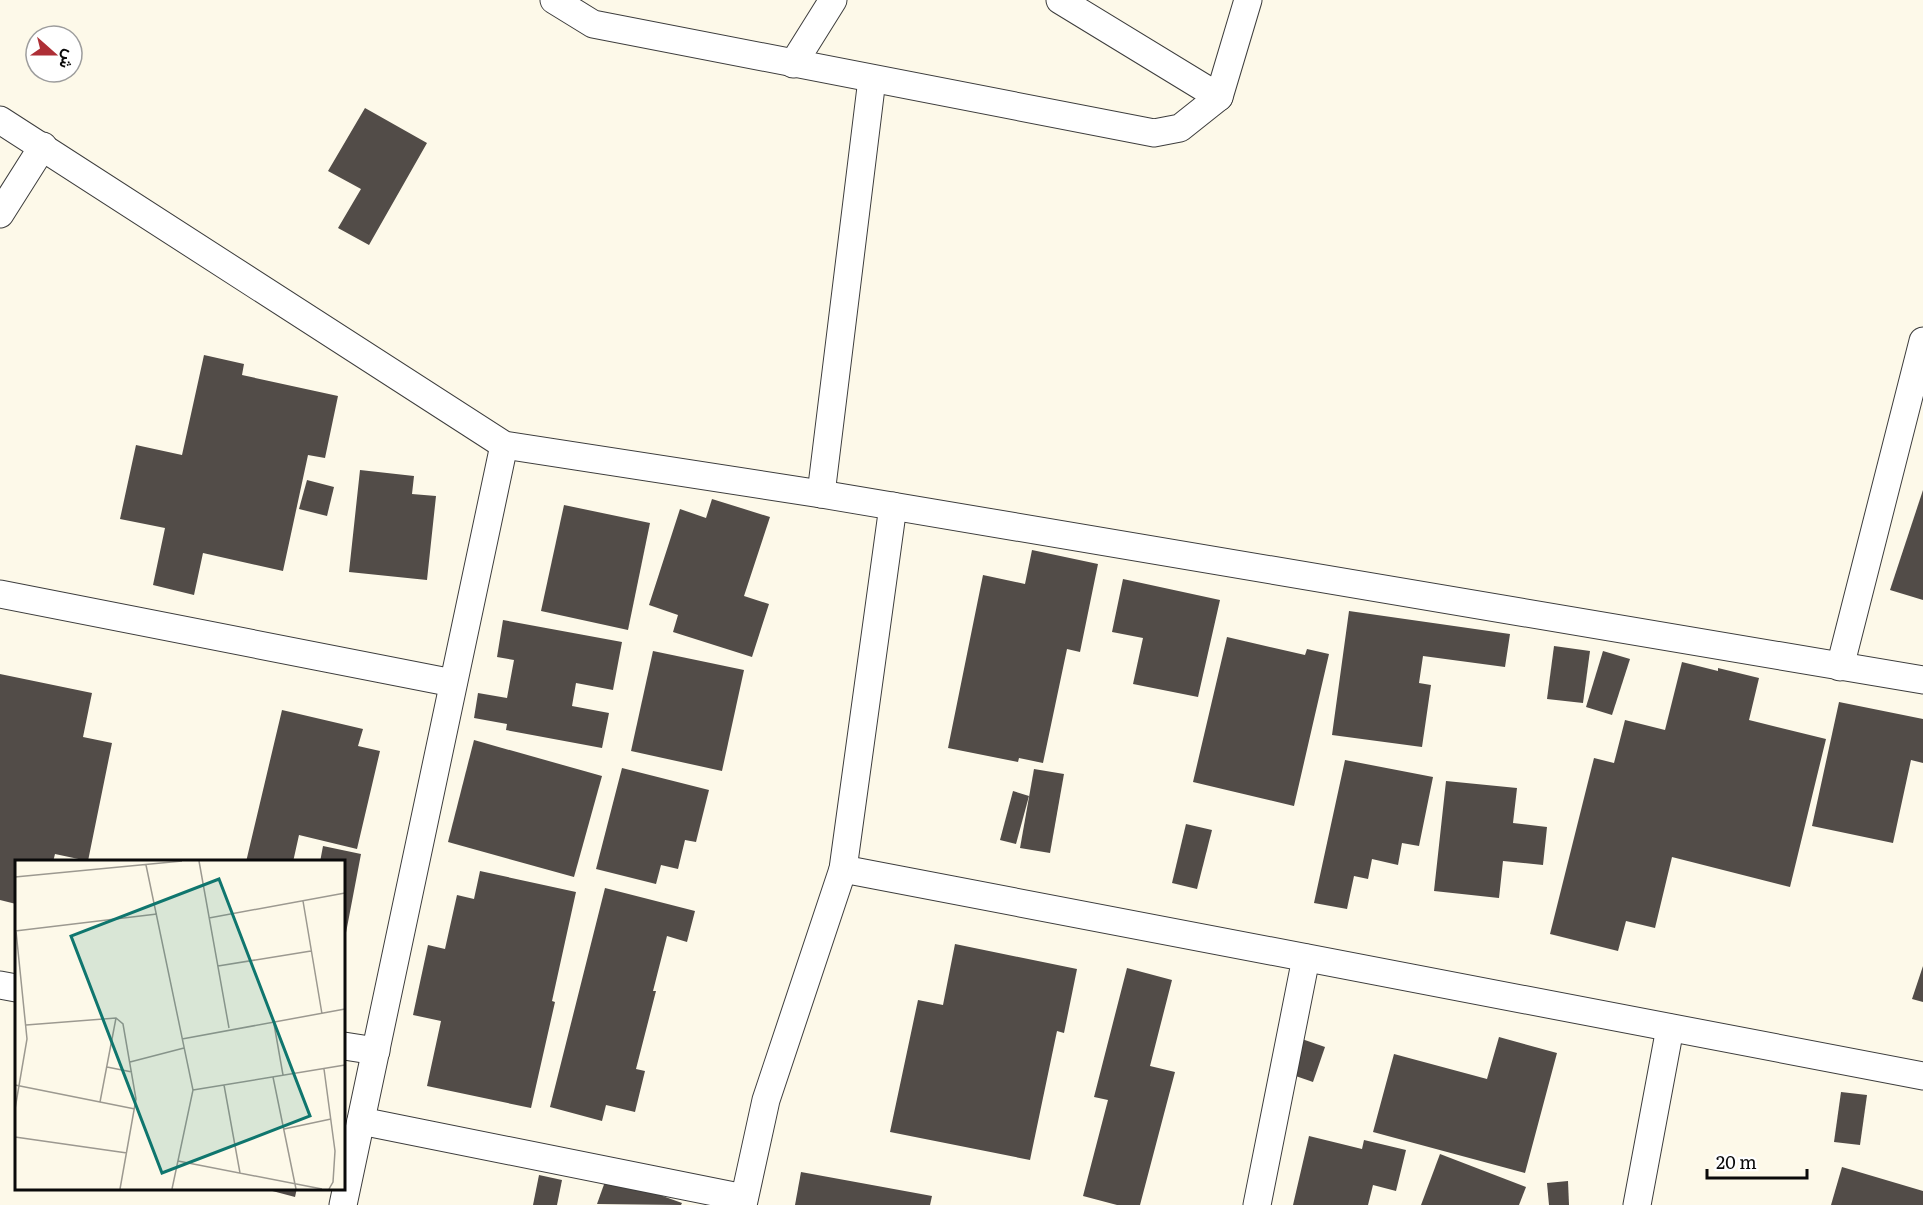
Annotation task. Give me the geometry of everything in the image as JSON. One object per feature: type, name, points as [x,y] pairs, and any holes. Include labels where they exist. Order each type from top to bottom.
[{"type":"street","points":[[554,0],[593,24],[1154,133],[1180,128],[1219,97],[1248,0]]},
{"type":"street","points":[[793,64],[833,0]]},
{"type":"street","points":[[1060,0],[1219,97]]},
{"type":"street","points":[[821,494],[872,79]]},
{"type":"street","points":[[0,120],[504,445],[821,494],[1923,680]]},
{"type":"street","points":[[0,214],[43,146]]},
{"type":"street","points":[[1840,667],[1923,341]]},
{"type":"street","points":[[343,1205],[504,445]]},
{"type":"street","points":[[361,1121],[743,1201],[766,1100],[843,869],[893,506]]},
{"type":"street","points":[[0,594],[453,683]]},
{"type":"street","points":[[843,869],[1923,1076]]},
{"type":"street","points":[[1257,1205],[1306,958]]},
{"type":"street","points":[[0,985],[15,988]]},
{"type":"street","points":[[1636,1205],[1670,1028]]},
{"type":"street","points":[[345,1046],[376,1051]]},
{"type":"building","points":[[365,108],[427,143],[369,245],[338,228],[361,189],[328,171]]},
{"type":"building","points":[[204,355],[244,364],[242,375],[338,396],[325,458],[308,455],[283,571],[203,553],[194,595],[153,585],[165,528],[120,519],[136,445],[182,455]]},
{"type":"building","points":[[360,470],[414,476],[412,494],[436,496],[427,580],[349,572]]},
{"type":"building","points":[[307,480],[334,487],[327,516],[299,509]]},
{"type":"building","points":[[1923,490],[1923,600],[1890,590]]},
{"type":"building","points":[[712,499],[770,517],[744,596],[769,604],[752,657],[673,632],[678,615],[649,605],[680,509],[706,518]]},
{"type":"building","points":[[564,505],[650,523],[628,630],[541,611]]},
{"type":"building","points":[[1032,550],[1098,564],[1080,652],[1067,649],[1043,763],[1019,758],[1018,762],[948,748],[983,575],[1025,584]]},
{"type":"building","points":[[1123,579],[1220,600],[1198,697],[1133,684],[1143,638],[1112,632]]},
{"type":"building","points":[[1349,611],[1510,634],[1505,667],[1423,656],[1419,683],[1431,685],[1422,747],[1332,735]]},
{"type":"building","points":[[503,620],[622,642],[613,690],[576,683],[572,706],[609,713],[602,748],[506,730],[507,724],[474,718],[478,693],[507,698],[514,660],[497,657]]},
{"type":"building","points":[[1227,637],[1305,655],[1307,649],[1329,654],[1294,806],[1193,782]]},
{"type":"building","points":[[1554,646],[1590,651],[1583,703],[1547,699]]},
{"type":"building","points":[[653,651],[744,670],[722,771],[631,751]]},
{"type":"building","points":[[1603,651],[1630,659],[1612,715],[1586,707]]},
{"type":"building","points":[[1682,662],[1759,678],[1749,720],[1826,739],[1790,887],[1672,857],[1655,928],[1626,921],[1618,951],[1550,934],[1594,758],[1614,763],[1625,720],[1665,730]]},
{"type":"building","points":[[0,674],[92,693],[83,737],[112,743],[88,860],[55,854],[54,860],[15,860],[15,904],[0,900]]},
{"type":"building","points":[[1839,702],[1923,719],[1923,763],[1911,760],[1893,843],[1812,826]]},
{"type":"building","points":[[282,710],[363,729],[358,746],[380,751],[357,849],[299,835],[293,860],[246,860]]},
{"type":"building","points":[[474,740],[602,776],[574,877],[448,842]]},
{"type":"building","points":[[1345,760],[1433,777],[1419,846],[1402,843],[1398,865],[1372,859],[1368,879],[1354,876],[1347,909],[1314,903]]},
{"type":"building","points":[[622,768],[709,790],[696,842],[685,840],[678,869],[661,865],[656,884],[596,869]]},
{"type":"building","points":[[1034,769],[1064,774],[1050,853],[1020,848]]},
{"type":"building","points":[[1446,781],[1517,788],[1513,823],[1547,827],[1543,865],[1503,861],[1499,898],[1434,891]]},
{"type":"building","points":[[1013,791],[1029,796],[1016,844],[1000,840]]},
{"type":"building","points":[[1186,824],[1212,830],[1197,889],[1172,883]]},
{"type":"building","points":[[323,846],[361,854],[345,938],[345,860],[320,860]]},
{"type":"building","points":[[480,871],[576,892],[552,1001],[555,1002],[531,1108],[427,1086],[441,1021],[413,1015],[428,945],[445,949],[457,895],[474,899]]},
{"type":"building","points":[[605,888],[695,911],[687,942],[667,936],[636,1069],[645,1071],[635,1112],[606,1105],[602,1121],[550,1107]]},
{"type":"building","points":[[955,944],[1077,969],[1064,1033],[1057,1031],[1030,1160],[890,1132],[918,1000],[943,1005]]},
{"type":"building","points":[[1923,966],[1923,1002],[1912,999]]},
{"type":"building","points":[[1127,968],[1172,980],[1150,1066],[1175,1072],[1140,1205],[1117,1205],[1083,1196],[1108,1100],[1094,1097]]},
{"type":"building","points":[[1499,1037],[1557,1053],[1525,1173],[1373,1132],[1394,1054],[1487,1079]]},
{"type":"building","points":[[1299,1038],[1325,1047],[1313,1082],[1287,1073]]},
{"type":"building","points":[[1841,1092],[1867,1095],[1860,1145],[1834,1142]]},
{"type":"building","points":[[1309,1136],[1362,1149],[1364,1140],[1406,1150],[1396,1191],[1373,1185],[1368,1205],[1293,1205]]},
{"type":"building","points":[[1440,1154],[1526,1187],[1519,1205],[1421,1205]]},
{"type":"building","points":[[1842,1167],[1923,1191],[1923,1205],[1831,1205]]},
{"type":"building","points":[[801,1172],[932,1196],[930,1205],[795,1205]]},
{"type":"building","points":[[539,1175],[562,1180],[557,1205],[533,1205]]},
{"type":"building","points":[[607,1176],[682,1203],[681,1205],[597,1204]]},
{"type":"building","points":[[1568,1181],[1569,1205],[1549,1205],[1547,1183]]},
{"type":"building","points":[[269,1190],[297,1190],[295,1197]]}]
